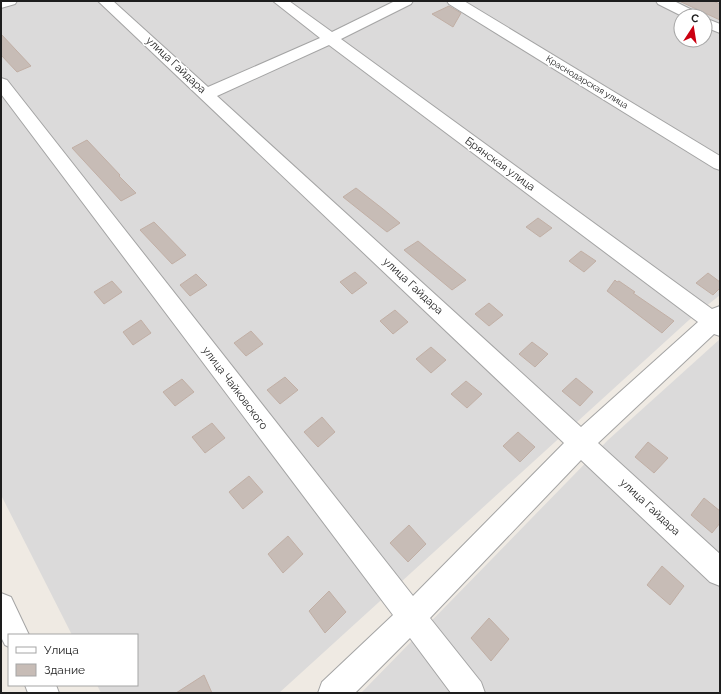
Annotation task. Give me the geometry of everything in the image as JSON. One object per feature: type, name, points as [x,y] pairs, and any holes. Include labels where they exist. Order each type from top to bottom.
[{"type":"street","points":[[1,4],[10,1]]},
{"type":"street","name":"улица Гайдара","points":[[105,1],[720,572]]},
{"type":"street","name":"Брянская улица","points":[[280,1],[717,321]]},
{"type":"street","points":[[206,94],[330,39],[406,1]]},
{"type":"street","name":"Краснодарская улица","points":[[454,1],[720,164]]},
{"type":"street","points":[[663,1],[677,8]]},
{"type":"street","name":"улица Чайковского","points":[[1,83],[470,693]]},
{"type":"street","points":[[333,693],[411,618],[581,443],[717,321]]},
{"type":"street","points":[[1,607],[14,634]]},
{"type":"shaded area","points":[[1,1],[720,1],[720,295],[689,320],[279,693],[101,693],[98,686],[138,686],[138,634],[71,634],[1,495]]},
{"type":"shaded area","points":[[720,339],[720,693],[361,693],[608,440]]},
{"type":"building","points":[[679,1],[713,1],[720,4],[720,20],[713,17],[713,8],[694,8]]},
{"type":"building","points":[[449,6],[461,13],[453,27],[432,14]]},
{"type":"building","points":[[1,34],[31,66],[17,72],[1,55]]},
{"type":"building","points":[[87,140],[136,193],[121,201],[72,148]]},
{"type":"building","points":[[356,188],[400,223],[387,232],[343,197]]},
{"type":"building","points":[[538,218],[552,228],[540,237],[526,227]]},
{"type":"building","points":[[154,222],[186,255],[172,264],[140,230]]},
{"type":"building","points":[[418,241],[466,280],[452,290],[404,250]]},
{"type":"building","points":[[581,251],[596,261],[584,272],[569,261]]},
{"type":"building","points":[[355,272],[367,283],[352,294],[340,282]]},
{"type":"building","points":[[708,273],[720,282],[720,288],[713,295],[696,283]]},
{"type":"building","points":[[196,274],[207,285],[190,296],[180,285]]},
{"type":"building","points":[[615,280],[617,282],[619,281],[635,292],[633,293],[674,321],[662,333],[607,291]]},
{"type":"building","points":[[112,281],[122,292],[104,304],[94,292]]},
{"type":"building","points":[[489,303],[503,315],[489,326],[475,314]]},
{"type":"building","points":[[395,310],[408,322],[393,334],[380,321]]},
{"type":"building","points":[[141,320],[151,333],[133,345],[123,332]]},
{"type":"building","points":[[251,331],[263,344],[246,356],[234,343]]},
{"type":"building","points":[[532,342],[548,354],[535,367],[519,354]]},
{"type":"building","points":[[431,347],[446,360],[431,373],[416,359]]},
{"type":"building","points":[[285,377],[298,390],[280,404],[267,390]]},
{"type":"building","points":[[576,378],[593,392],[580,406],[562,391]]},
{"type":"building","points":[[182,379],[194,392],[175,406],[163,392]]},
{"type":"building","points":[[466,381],[482,394],[467,408],[451,394]]},
{"type":"building","points":[[322,417],[335,432],[318,447],[304,432]]},
{"type":"building","points":[[212,423],[225,438],[205,453],[192,437]]},
{"type":"building","points":[[518,432],[535,447],[520,462],[503,446]]},
{"type":"building","points":[[648,442],[668,458],[654,473],[635,457]]},
{"type":"building","points":[[249,476],[263,492],[243,509],[229,492]]},
{"type":"building","points":[[704,498],[720,511],[720,523],[712,533],[691,515]]},
{"type":"building","points":[[409,525],[426,544],[408,562],[390,543]]},
{"type":"building","points":[[288,536],[303,554],[283,573],[268,554]]},
{"type":"building","points":[[662,566],[684,586],[670,605],[647,585]]},
{"type":"building","points":[[329,591],[346,612],[325,633],[309,611]]},
{"type":"building","points":[[489,618],[509,639],[491,661],[471,638]]},
{"type":"building","points":[[204,675],[212,693],[176,693]]}]
